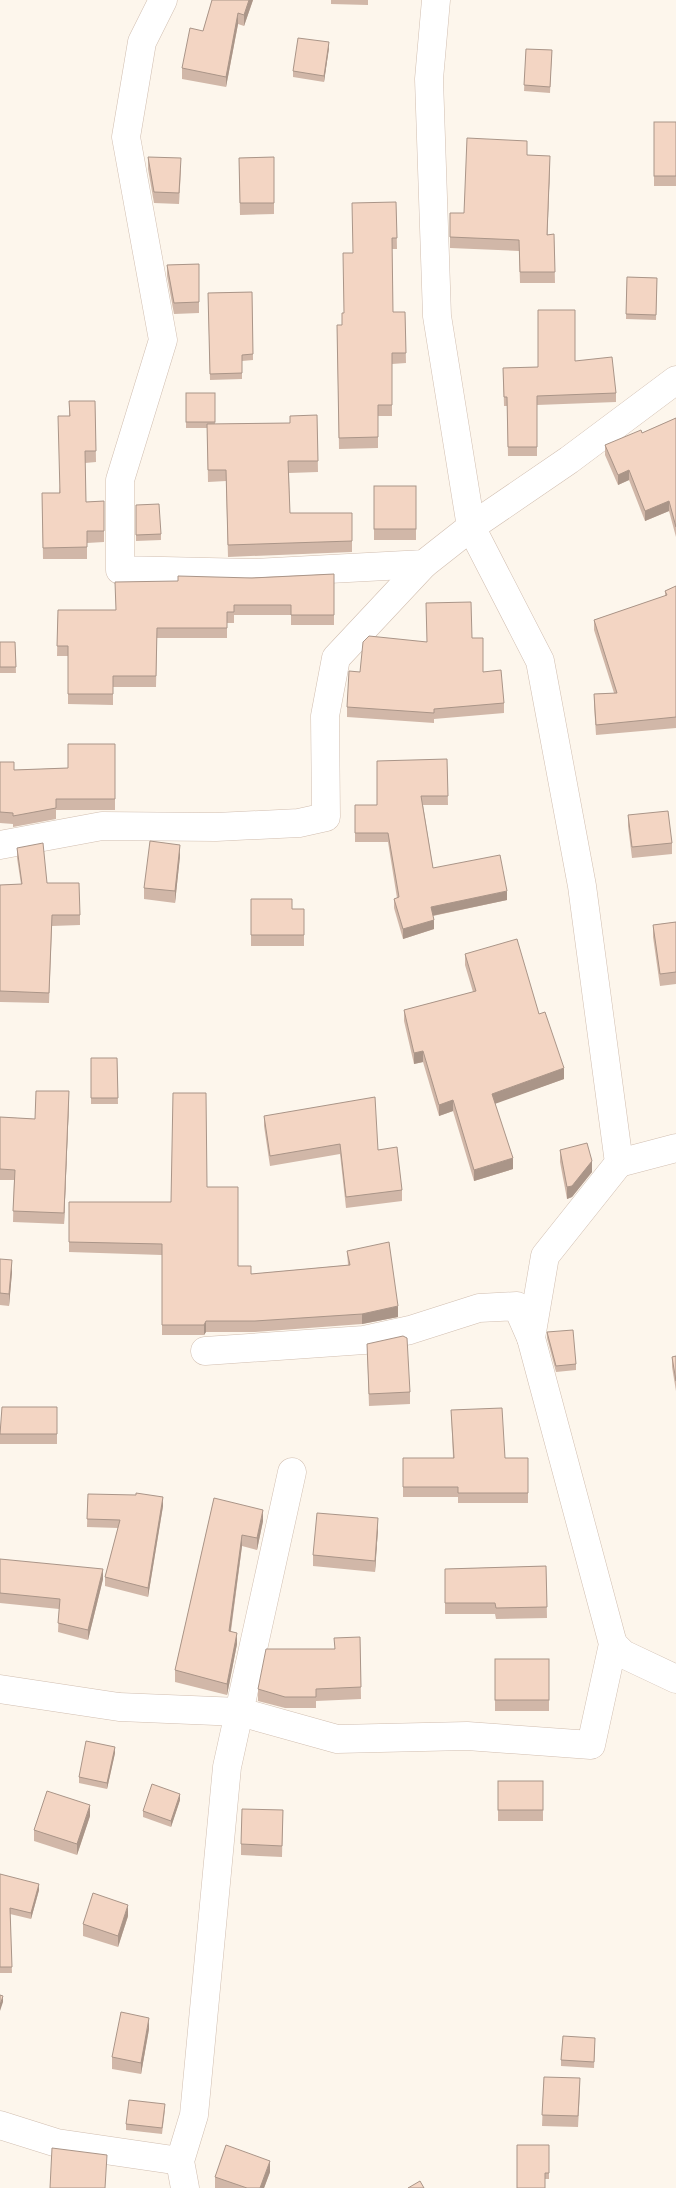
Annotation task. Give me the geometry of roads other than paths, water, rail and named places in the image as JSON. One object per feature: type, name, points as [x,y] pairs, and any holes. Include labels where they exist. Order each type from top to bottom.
[{"type":"street","points":[[163,0],[142,42],[126,137],[163,340],[120,480],[120,570],[252,573],[424,564]]},
{"type":"street","points":[[436,0],[430,79],[437,316],[471,527],[540,661],[582,886],[619,1162]]},
{"type":"street","points":[[0,845],[102,826],[216,827],[299,823],[326,817],[325,716],[336,658],[424,564],[471,527],[569,460],[676,380]]},
{"type":"street","points":[[531,1338],[545,1256],[619,1162],[676,1148]]},
{"type":"street","points":[[0,1689],[119,1707],[240,1712],[337,1739],[467,1736],[591,1745],[613,1644],[531,1338],[517,1306],[479,1308],[410,1330],[364,1340],[205,1351]]},
{"type":"street","points":[[185,2188],[180,2161],[194,2115],[227,1766],[292,1472]]},
{"type":"street","points":[[613,1644],[623,1654],[676,1678]]},
{"type":"street","points":[[0,2125],[57,2143],[180,2161]]}]
